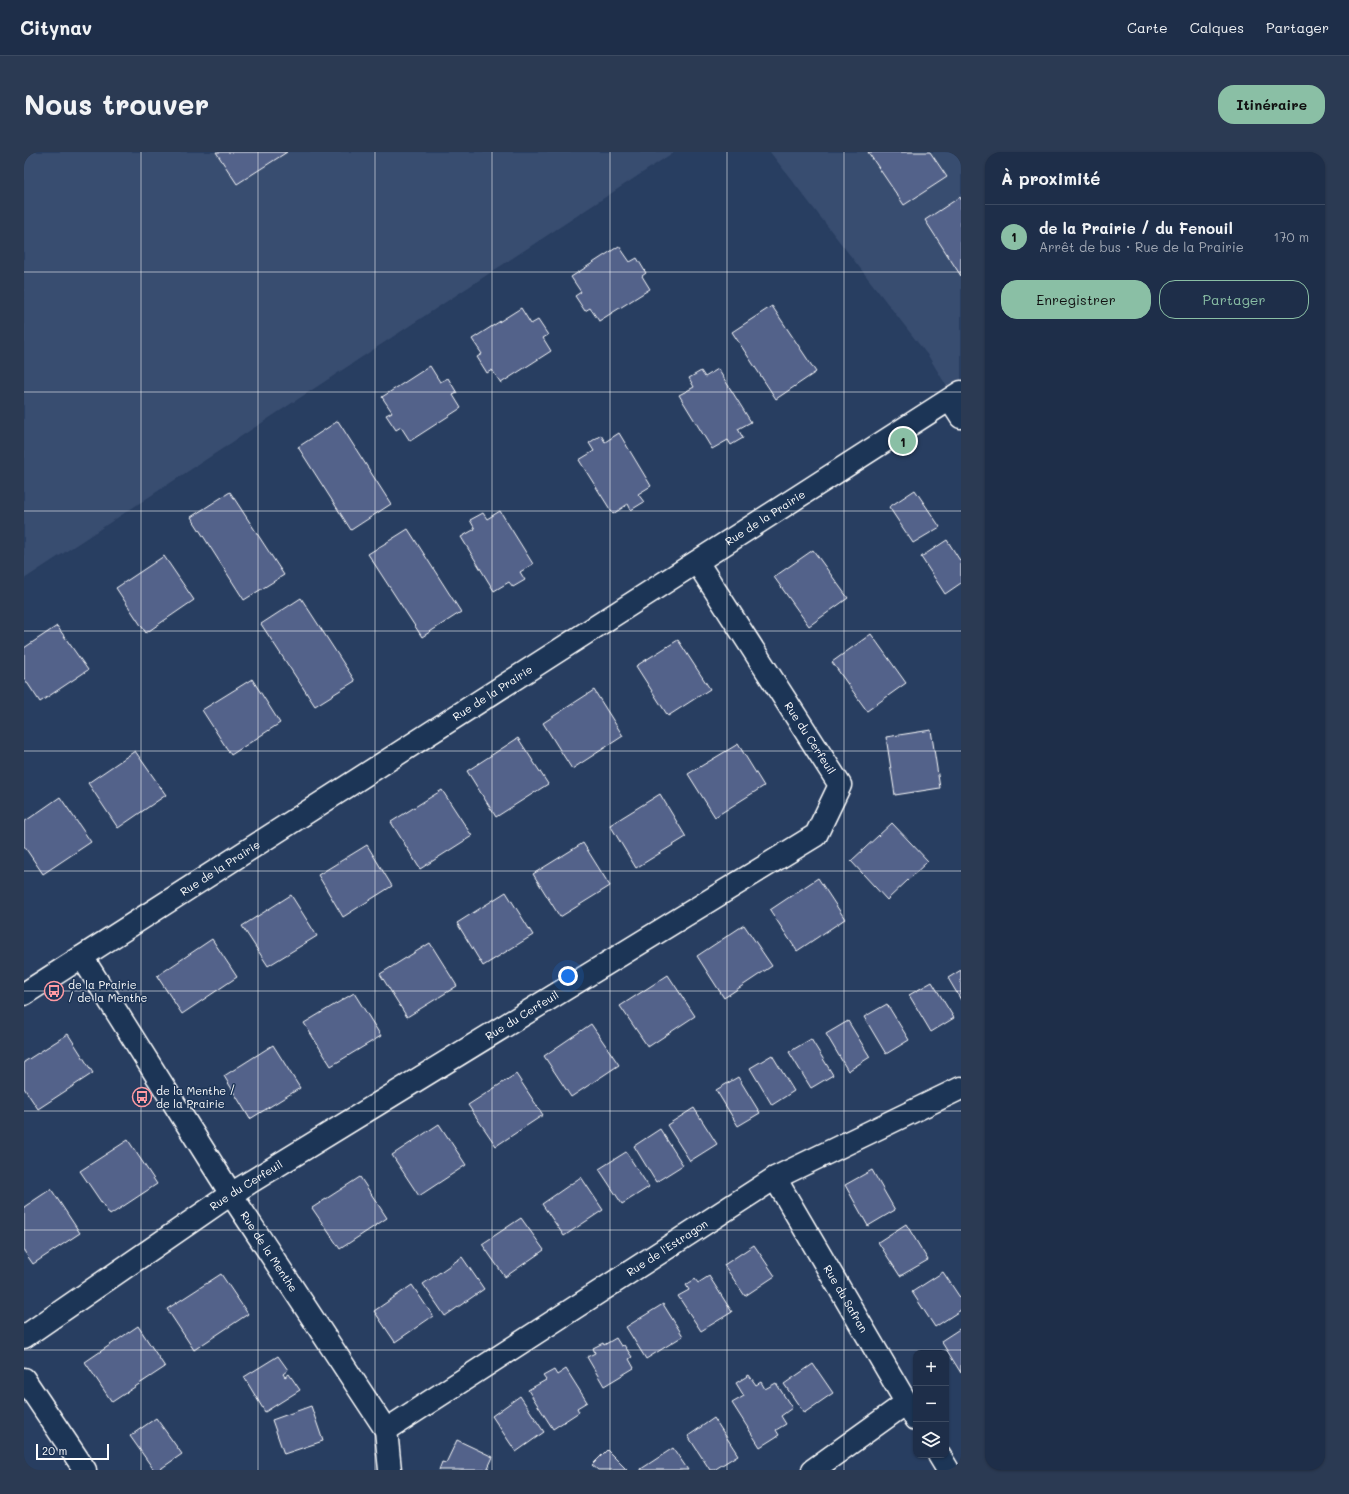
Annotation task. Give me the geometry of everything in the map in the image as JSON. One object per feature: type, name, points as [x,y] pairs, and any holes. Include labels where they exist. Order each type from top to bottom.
[{"type":"street","name":"Rue de la Prairie","points":[[24,994],[696,562],[957,403]]},
{"type":"street","name":"Rue du Cerfeuil","points":[[24,1336],[231,1194],[816,835],[840,785],[696,562]]},
{"type":"street","name":"Rue de la Menthe","points":[[82,957],[231,1194],[386,1430],[390,1470]]},
{"type":"street","name":"Rue de l'Estragon","points":[[386,1430],[775,1178],[961,1088]]},
{"type":"street","name":"Rue du Safran","points":[[775,1178],[911,1411]]},
{"type":"street","points":[[24,1379],[85,1470]]},
{"type":"street","points":[[813,1470],[911,1411]]},
{"type":"street","points":[[941,1458],[948,1470]]},
{"type":"shaded area","points":[[24,152],[674,152],[24,579]]},
{"type":"shaded area","points":[[770,152],[961,152],[961,410],[929,357]]},
{"type":"building","points":[[216,152],[287,152],[237,184]]},
{"type":"building","points":[[868,152],[930,152],[947,177],[904,205]]},
{"type":"building","points":[[960,197],[961,199],[961,276],[925,220]]},
{"type":"building","points":[[619,246],[630,262],[637,258],[646,273],[642,276],[650,289],[599,321],[590,308],[585,311],[575,296],[581,292],[571,277]]},
{"type":"building","points":[[772,306],[816,372],[776,399],[732,332]]},
{"type":"building","points":[[521,308],[531,324],[538,320],[548,335],[543,338],[551,351],[501,383],[492,370],[487,373],[477,357],[482,354],[472,339]]},
{"type":"building","points":[[430,366],[440,382],[448,378],[457,393],[453,395],[461,408],[410,441],[401,427],[396,430],[386,415],[392,412],[382,397]]},
{"type":"building","points":[[718,369],[751,422],[738,429],[743,438],[731,445],[728,440],[712,449],[679,395],[694,387],[689,378],[701,371],[705,377]]},
{"type":"building","points":[[338,421],[391,504],[351,530],[298,447]]},
{"type":"building","points":[[619,433],[651,486],[638,494],[644,502],[631,510],[628,504],[613,514],[579,460],[594,451],[589,443],[601,435],[605,442]]},
{"type":"building","points":[[915,490],[940,527],[913,543],[889,507]]},
{"type":"building","points":[[230,492],[284,575],[244,600],[191,517]]},
{"type":"building","points":[[500,511],[533,564],[520,572],[525,580],[513,587],[509,582],[494,591],[461,537],[475,529],[470,520],[483,513],[487,519]]},
{"type":"building","points":[[408,529],[461,612],[422,637],[368,554]]},
{"type":"building","points":[[947,540],[961,562],[961,583],[945,594],[921,557]]},
{"type":"building","points":[[813,550],[848,598],[809,626],[774,577]]},
{"type":"building","points":[[164,556],[194,600],[146,633],[116,588]]},
{"type":"building","points":[[301,598],[355,681],[315,706],[261,624]]},
{"type":"building","points":[[57,626],[88,670],[40,702],[24,678],[24,648]]},
{"type":"building","points":[[871,634],[906,683],[867,711],[832,662]]},
{"type":"building","points":[[678,640],[710,689],[668,716],[636,666]]},
{"type":"building","points":[[252,679],[280,723],[231,755],[202,710]]},
{"type":"building","points":[[594,690],[623,736],[572,769],[543,723]]},
{"type":"building","points":[[931,730],[940,788],[895,795],[886,737]]},
{"type":"building","points":[[518,738],[548,784],[496,817],[467,771]]},
{"type":"building","points":[[738,744],[764,786],[715,817],[688,774]]},
{"type":"building","points":[[135,751],[166,795],[118,828],[88,783]]},
{"type":"building","points":[[442,790],[472,836],[420,869],[391,822]]},
{"type":"building","points":[[660,794],[686,837],[636,868],[610,825]]},
{"type":"building","points":[[60,797],[91,842],[43,874],[24,846],[24,822]]},
{"type":"building","points":[[892,823],[928,861],[887,900],[851,861]]},
{"type":"building","points":[[583,843],[610,886],[560,917],[533,874]]},
{"type":"building","points":[[367,845],[392,886],[343,917],[318,875]]},
{"type":"building","points":[[818,878],[845,919],[797,951],[770,910]]},
{"type":"building","points":[[506,892],[533,935],[483,966],[457,923]]},
{"type":"building","points":[[291,895],[317,936],[268,966],[242,926]]},
{"type":"building","points":[[744,925],[772,966],[724,998],[697,956]]},
{"type":"building","points":[[212,939],[237,977],[182,1014],[157,976]]},
{"type":"building","points":[[430,943],[457,986],[407,1017],[380,974]]},
{"type":"building","points":[[961,970],[961,1000],[948,978]]},
{"type":"building","points":[[668,975],[695,1016],[648,1047],[620,1006]]},
{"type":"building","points":[[932,982],[954,1018],[931,1032],[909,995]]},
{"type":"building","points":[[354,993],[381,1036],[331,1066],[304,1023]]},
{"type":"building","points":[[887,1004],[909,1040],[886,1054],[864,1017]]},
{"type":"building","points":[[848,1021],[870,1057],[848,1071],[826,1034]]},
{"type":"building","points":[[591,1024],[619,1065],[571,1097],[544,1056]]},
{"type":"building","points":[[68,1034],[93,1073],[38,1109],[24,1088],[24,1062]]},
{"type":"building","points":[[811,1039],[833,1075],[811,1088],[789,1052]]},
{"type":"building","points":[[273,1045],[300,1088],[250,1119],[224,1076]]},
{"type":"building","points":[[772,1055],[794,1091],[772,1105],[750,1068]]},
{"type":"building","points":[[516,1074],[543,1115],[496,1146],[468,1105]]},
{"type":"building","points":[[738,1077],[760,1113],[738,1126],[716,1090]]},
{"type":"building","points":[[694,1108],[717,1144],[690,1161],[667,1125]]},
{"type":"building","points":[[439,1124],[466,1165],[419,1196],[392,1155]]},
{"type":"building","points":[[660,1129],[683,1165],[656,1182],[634,1146]]},
{"type":"building","points":[[128,1140],[157,1184],[110,1215],[80,1171]]},
{"type":"building","points":[[626,1152],[649,1187],[622,1204],[599,1169]]},
{"type":"building","points":[[872,1170],[895,1210],[868,1226],[845,1185]]},
{"type":"building","points":[[360,1177],[387,1218],[340,1249],[312,1208]]},
{"type":"building","points":[[581,1177],[603,1210],[564,1236],[542,1204]]},
{"type":"building","points":[[51,1189],[80,1233],[33,1264],[24,1251],[24,1207]]},
{"type":"building","points":[[521,1218],[544,1250],[505,1277],[482,1244]]},
{"type":"building","points":[[906,1224],[928,1260],[900,1276],[878,1242]]},
{"type":"building","points":[[754,1245],[775,1276],[745,1296],[724,1265]]},
{"type":"building","points":[[462,1257],[484,1289],[445,1316],[423,1284]]},
{"type":"building","points":[[943,1272],[961,1299],[961,1310],[935,1327],[912,1292]]},
{"type":"building","points":[[221,1274],[248,1314],[194,1350],[167,1309]]},
{"type":"building","points":[[709,1276],[732,1312],[701,1331],[678,1296],[689,1290],[686,1285],[695,1279],[698,1283]]},
{"type":"building","points":[[412,1285],[433,1316],[395,1342],[374,1311]]},
{"type":"building","points":[[663,1304],[683,1336],[646,1359],[626,1327]]},
{"type":"building","points":[[138,1326],[165,1367],[112,1402],[85,1362]]},
{"type":"building","points":[[961,1328],[961,1373],[949,1354],[949,1350],[947,1350],[941,1341]]},
{"type":"building","points":[[616,1338],[621,1346],[624,1345],[632,1357],[629,1359],[634,1368],[604,1386],[587,1357],[595,1353],[593,1348],[603,1343],[604,1345]]},
{"type":"building","points":[[278,1356],[288,1370],[283,1374],[285,1377],[289,1374],[300,1390],[265,1412],[244,1377]]},
{"type":"building","points":[[813,1364],[833,1393],[804,1413],[784,1384]]},
{"type":"building","points":[[566,1369],[587,1402],[577,1408],[579,1412],[553,1429],[528,1390],[546,1380],[543,1376],[554,1370],[557,1375]]},
{"type":"building","points":[[749,1375],[756,1385],[761,1382],[765,1389],[776,1383],[792,1408],[781,1416],[786,1424],[776,1430],[779,1435],[760,1447],[732,1403],[744,1396],[736,1383]]},
{"type":"building","points":[[520,1396],[544,1432],[516,1452],[492,1416]]},
{"type":"building","points":[[311,1406],[323,1441],[284,1454],[272,1420]]},
{"type":"building","points":[[156,1418],[182,1454],[159,1470],[154,1470],[130,1436]]},
{"type":"building","points":[[714,1418],[738,1455],[714,1470],[710,1470],[688,1436]]},
{"type":"building","points":[[457,1440],[493,1457],[487,1470],[439,1470],[442,1462],[446,1463]]},
{"type":"building","points":[[673,1448],[688,1470],[641,1470],[641,1469]]},
{"type":"building","points":[[607,1450],[627,1470],[598,1470],[592,1465]]},
{"type":"place","name":"de la Prairie / du Fenouil","points":[[903,441]]},
{"type":"place","name":"de la Prairie / de la Menthe","points":[[54,991]]},
{"type":"place","name":"de la Menthe / de la Prairie","points":[[142,1097]]}]
